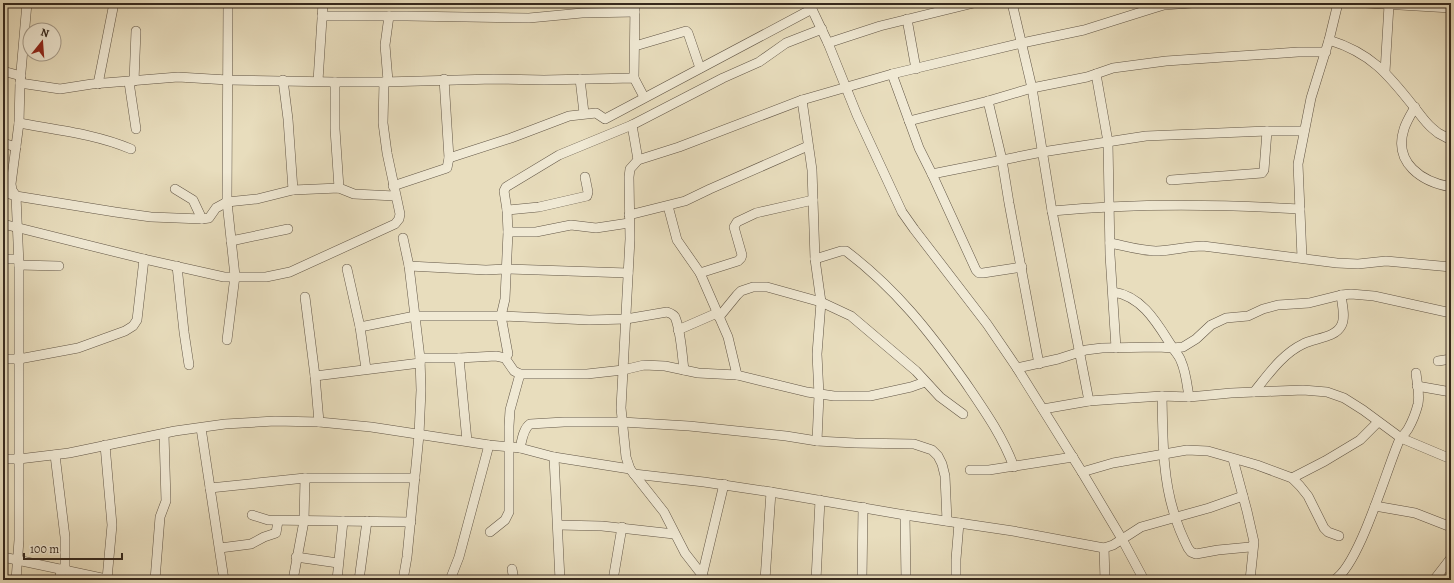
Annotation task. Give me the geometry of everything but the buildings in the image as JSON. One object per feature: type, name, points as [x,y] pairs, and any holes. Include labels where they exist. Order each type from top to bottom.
[{"type":"street","points":[[16,580],[18,560],[19,459],[18,228],[16,196],[12,190],[11,184],[19,123],[27,3]]},
{"type":"street","points":[[98,84],[114,3]]},
{"type":"street","points":[[227,340],[235,276],[227,202],[228,3]]},
{"type":"street","points":[[318,81],[323,3]]},
{"type":"street","points":[[828,43],[907,19],[974,3]]},
{"type":"street","points":[[1012,3],[1032,88],[1052,211],[1089,401]]},
{"type":"street","points":[[704,578],[685,553],[664,512],[632,472],[626,457],[621,408],[628,273],[629,177],[630,170],[638,160],[679,147],[802,100],[892,74],[1022,42],[1084,30],[1163,4],[1192,3]]},
{"type":"street","points":[[1302,258],[1298,164],[1311,98],[1326,52],[1338,3]]},
{"type":"street","points":[[1366,3],[1451,8]]},
{"type":"street","points":[[1385,72],[1389,5]]},
{"type":"street","points":[[322,16],[529,18],[635,7],[634,78],[644,98]]},
{"type":"street","points":[[449,158],[511,138],[568,116],[584,113],[597,113],[605,118],[812,9],[902,212],[987,324],[1044,409],[1122,539],[1144,580]]},
{"type":"street","points":[[3,224],[224,277],[266,277],[290,272],[395,224],[399,219],[400,214],[393,186],[383,123],[386,82],[385,46],[389,16]]},
{"type":"street","points":[[907,19],[916,68]]},
{"type":"street","points":[[505,358],[508,354],[501,316],[505,299],[508,232],[504,191],[506,187],[559,155],[632,125],[723,78],[759,62],[786,43],[820,27]]},
{"type":"street","points":[[136,31],[131,82],[136,129]]},
{"type":"street","points":[[635,46],[686,31],[700,68]]},
{"type":"street","points":[[1329,40],[1347,46],[1366,56],[1385,72],[1432,128],[1451,140]]},
{"type":"street","points":[[909,120],[988,101],[1032,88],[1096,74],[1113,68],[1166,61],[1298,52],[1326,52]]},
{"type":"street","points":[[3,71],[21,80],[60,89],[178,77],[228,80],[335,82],[634,78]]},
{"type":"street","points":[[892,74],[923,157],[976,270],[979,273],[1022,267]]},
{"type":"street","points":[[1096,74],[1108,142],[1110,243],[1116,348]]},
{"type":"street","points":[[580,79],[584,113]]},
{"type":"street","points":[[283,80],[288,120],[293,190]]},
{"type":"street","points":[[393,186],[447,168],[449,158],[444,80]]},
{"type":"street","points":[[335,82],[335,128],[339,188]]},
{"type":"street","points":[[802,100],[812,170],[815,259],[821,302],[816,354],[819,395],[817,441]]},
{"type":"street","points":[[988,101],[1002,160],[1039,364]]},
{"type":"street","points":[[1415,107],[1403,131],[1402,150],[1405,160],[1412,170],[1424,178],[1435,184],[1451,187]]},
{"type":"street","points":[[19,123],[88,135],[119,144],[131,150]]},
{"type":"street","points":[[632,125],[638,160]]},
{"type":"street","points":[[932,174],[1042,152],[1146,136],[1267,130],[1304,131]]},
{"type":"street","points":[[1171,180],[1262,173],[1264,170],[1267,130]]},
{"type":"street","points":[[3,143],[16,147]]},
{"type":"street","points":[[508,232],[536,232],[571,226],[596,228],[629,219],[686,201],[808,146]]},
{"type":"street","points":[[507,210],[539,207],[587,196],[588,192],[585,177]]},
{"type":"street","points":[[3,192],[16,196],[151,217],[202,219],[209,218],[216,208],[227,202],[257,199],[293,190],[339,188],[354,194],[395,196]]},
{"type":"street","points":[[175,189],[193,200],[202,219]]},
{"type":"street","points":[[700,273],[738,261],[741,258],[742,255],[734,227],[737,222],[756,213],[813,200]]},
{"type":"street","points":[[1052,211],[1110,206],[1188,204],[1300,209]]},
{"type":"street","points":[[668,206],[677,240],[700,273],[728,337],[737,375]]},
{"type":"street","points":[[231,241],[288,229]]},
{"type":"street","points":[[403,238],[409,266],[415,316],[420,360],[421,390],[420,435],[403,580]]},
{"type":"street","points":[[1110,243],[1148,250],[1203,246],[1348,264],[1386,261],[1451,267]]},
{"type":"street","points":[[815,259],[841,251],[846,251],[895,293],[924,325],[968,387],[1001,436],[1014,466]]},
{"type":"street","points":[[3,259],[59,266]]},
{"type":"street","points":[[3,359],[19,359],[78,348],[125,332],[133,326],[137,320],[144,259]]},
{"type":"street","points":[[177,266],[189,365]]},
{"type":"street","points":[[409,266],[486,270],[506,269],[628,273]]},
{"type":"street","points":[[347,269],[360,327],[366,369]]},
{"type":"street","points":[[678,330],[718,315],[741,291],[753,287],[767,287],[821,302],[851,316],[916,371],[940,397],[963,414]]},
{"type":"street","points":[[1113,292],[1131,298],[1148,311],[1181,359],[1185,370],[1189,397]]},
{"type":"street","points":[[1017,368],[1039,364],[1086,350],[1183,347],[1189,344],[1211,325],[1226,318],[1248,316],[1263,309],[1278,305],[1309,302],[1341,295],[1356,294],[1374,296],[1451,314]]},
{"type":"street","points":[[1254,392],[1287,354],[1303,344],[1339,330],[1343,321],[1341,295]]},
{"type":"street","points":[[305,297],[316,376],[319,422]]},
{"type":"street","points":[[360,327],[415,316],[501,316],[589,320],[626,319],[667,312],[674,316],[678,330],[684,370]]},
{"type":"street","points":[[316,376],[420,360],[496,356],[505,358],[514,371],[520,374],[587,374],[624,370],[644,365],[665,366],[698,373],[737,375],[819,395],[834,396],[870,396],[911,387],[925,382]]},
{"type":"street","points":[[459,358],[467,441]]},
{"type":"street","points":[[1438,361],[1451,359]]},
{"type":"street","points":[[1334,580],[1339,577],[1350,562],[1375,506],[1401,438],[1408,430],[1418,400],[1416,373]]},
{"type":"street","points":[[490,532],[505,520],[509,512],[510,410],[520,374]]},
{"type":"street","points":[[1417,386],[1451,392]]},
{"type":"street","points":[[1044,409],[1089,401],[1162,396],[1189,397],[1231,393],[1303,390],[1327,392],[1344,398],[1401,438],[1451,460]]},
{"type":"street","points":[[1162,396],[1164,455],[1170,496],[1175,516],[1188,548],[1193,554],[1253,545]]},
{"type":"street","points":[[3,459],[19,459],[55,455],[225,424],[275,421],[319,422],[371,427],[489,445],[520,448],[554,457],[632,472],[724,484],[946,522],[1013,531],[1104,548],[1113,545],[1140,526],[1209,508],[1243,496]]},
{"type":"street","points":[[520,448],[524,430],[527,425],[564,422],[622,422],[689,426],[786,436],[817,441],[914,444],[932,450],[938,456],[942,464],[946,522]]},
{"type":"street","points":[[1292,478],[1325,462],[1360,440],[1367,435],[1378,422]]},
{"type":"street","points":[[201,428],[224,580]]},
{"type":"street","points":[[154,580],[160,517],[166,501],[164,434]]},
{"type":"street","points":[[3,557],[105,579],[112,525],[105,445]]},
{"type":"street","points":[[450,580],[459,557],[489,445]]},
{"type":"street","points":[[1082,472],[1113,463],[1188,450],[1208,451],[1292,478],[1308,496],[1324,528],[1328,532],[1339,536]]},
{"type":"street","points":[[55,455],[65,538],[63,570],[60,580]]},
{"type":"street","points":[[554,457],[560,580]]},
{"type":"street","points":[[970,470],[989,470],[1073,457]]},
{"type":"street","points":[[1233,459],[1254,542],[1250,580]]},
{"type":"street","points":[[210,488],[305,478],[415,478]]},
{"type":"street","points":[[293,580],[296,557],[304,521],[305,478]]},
{"type":"street","points":[[704,578],[724,484]]},
{"type":"street","points":[[765,580],[772,492]]},
{"type":"street","points":[[816,580],[820,500]]},
{"type":"street","points":[[1375,506],[1415,513],[1451,527]]},
{"type":"street","points":[[862,580],[863,507]]},
{"type":"street","points":[[252,515],[268,520],[278,521],[411,522]]},
{"type":"street","points":[[905,515],[906,580]]},
{"type":"street","points":[[220,548],[251,544],[264,537],[276,534],[278,521]]},
{"type":"street","points":[[337,580],[343,521]]},
{"type":"street","points":[[359,580],[366,521]]},
{"type":"street","points":[[956,580],[959,523]]},
{"type":"street","points":[[558,525],[622,527],[674,534]]},
{"type":"street","points":[[613,580],[622,527]]},
{"type":"street","points":[[1104,548],[1105,580]]},
{"type":"street","points":[[296,557],[338,563]]},
{"type":"street","points":[[1434,580],[1451,558]]},
{"type":"street","points":[[512,570],[514,580]]}]
